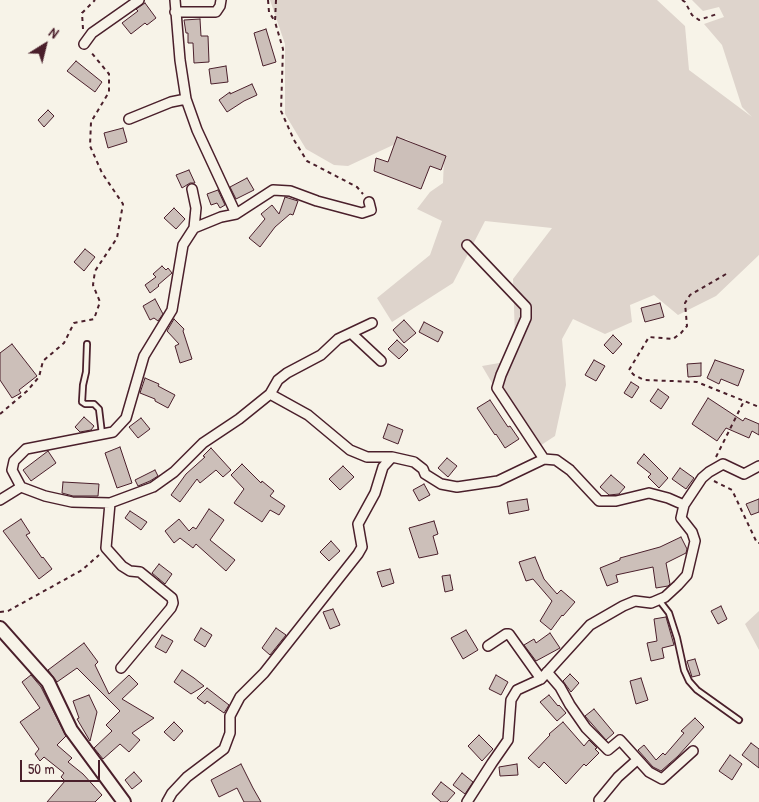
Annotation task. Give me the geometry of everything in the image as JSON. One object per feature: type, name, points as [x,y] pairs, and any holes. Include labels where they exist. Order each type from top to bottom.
[{"type":"street","points":[[84,44],[92,33],[139,0]]},
{"type":"street","points":[[175,0],[186,99],[197,130],[236,214]]},
{"type":"street","points":[[175,12],[216,12],[221,0]]},
{"type":"street","points":[[129,119],[171,102],[186,99]]},
{"type":"street","points":[[192,189],[196,208],[194,228],[183,245],[172,310],[144,356],[126,418],[113,432],[26,449],[14,461],[12,470],[21,487],[45,496],[72,502],[110,503],[153,487],[174,472],[203,443],[240,419],[270,394],[278,380],[287,373],[321,355],[338,339],[372,323]]},
{"type":"street","points":[[194,228],[221,217],[236,214],[273,190],[290,191],[362,213],[371,210],[369,202]]},
{"type":"street","points":[[467,245],[526,307],[526,318],[501,374],[497,388],[544,460]]},
{"type":"street","points":[[352,333],[381,361]]},
{"type":"street","points":[[270,394],[308,415],[350,450],[367,457],[392,457],[414,462],[423,469],[425,474],[441,484],[457,487],[498,481],[544,460],[556,460],[570,470],[598,501],[616,501],[649,494],[668,498],[684,506]]},
{"type":"street","points":[[167,802],[172,792],[187,777],[224,749],[230,733],[230,716],[240,697],[264,673],[358,554],[362,547],[358,524],[375,493],[383,467],[392,457]]},
{"type":"street","points":[[467,802],[508,740],[511,700],[517,690],[544,676],[590,625],[635,601],[651,603],[659,600],[678,585],[687,575],[695,541],[692,532],[681,518],[684,506],[705,475],[723,464],[744,474],[759,466]]},
{"type":"street","points":[[0,500],[21,487]]},
{"type":"street","points":[[110,503],[106,548],[122,566],[130,572],[140,572],[172,598],[173,603],[171,608],[121,668]]},
{"type":"street","points":[[0,628],[48,682],[71,730],[124,802]]},
{"type":"street","points":[[488,646],[506,634],[510,634],[544,676],[560,687],[586,728],[603,747],[608,750],[620,740],[649,772],[662,779],[693,751]]},
{"type":"street","points":[[599,800],[637,760]]},
{"type":"lane","points":[[87,344],[82,402],[97,406],[100,413],[102,434]]},
{"type":"lane","points":[[659,600],[669,613],[684,670],[689,681],[697,690],[738,720]]},
{"type":"path","points":[[0,414],[27,391],[39,377],[43,361],[64,343],[74,323],[94,320],[100,302],[93,285],[95,271],[118,238],[123,204],[102,173],[90,146],[91,122],[109,92],[109,74],[84,44],[82,14],[95,0]]},
{"type":"path","points":[[268,0],[269,12],[275,22],[283,48],[281,111],[294,140],[307,161],[357,187],[369,202]]},
{"type":"path","points":[[275,22],[276,0]]},
{"type":"path","points":[[682,0],[692,15],[699,20],[717,14]]},
{"type":"path","points":[[726,274],[690,295],[685,303],[687,326],[681,333],[673,339],[648,337],[628,370],[644,380],[697,382],[759,407]]},
{"type":"path","points":[[744,401],[705,475],[732,490],[757,543],[759,543]]},
{"type":"path","points":[[0,612],[8,610],[82,570],[106,548]]},
{"type":"shaded area","points":[[270,0],[657,0],[685,26],[689,70],[752,117],[742,107],[722,45],[704,24],[724,17],[719,7],[703,11],[692,0],[759,0],[759,255],[716,296],[678,315],[654,295],[630,305],[632,322],[605,334],[573,319],[562,339],[566,385],[555,436],[532,451],[482,366],[505,362],[515,337],[513,279],[552,228],[485,221],[453,283],[392,322],[377,298],[430,255],[442,221],[417,209],[430,192],[443,183],[444,158],[406,139],[348,166],[334,165],[306,149],[285,114],[285,44]]},
{"type":"shaded area","points":[[759,611],[759,650],[745,624]]},
{"type":"building","points":[[145,3],[156,18],[147,25],[145,23],[131,34],[122,23]]},
{"type":"building","points":[[200,19],[201,36],[208,36],[209,62],[194,63],[193,43],[188,43],[188,33],[186,33],[184,20]]},
{"type":"building","points":[[266,29],[276,62],[263,66],[254,33]]},
{"type":"building","points":[[76,61],[102,82],[95,92],[67,71]]},
{"type":"building","points":[[226,66],[228,82],[211,84],[209,69]]},
{"type":"building","points":[[252,84],[257,95],[227,112],[219,100],[230,92],[230,94]]},
{"type":"building","points":[[48,110],[54,116],[44,127],[38,120]]},
{"type":"building","points":[[123,128],[127,142],[108,148],[104,133]]},
{"type":"building","points":[[397,137],[446,156],[441,170],[430,166],[421,189],[374,171],[376,158],[388,162]]},
{"type":"building","points":[[189,170],[195,183],[190,183],[182,188],[176,175]]},
{"type":"building","points":[[247,178],[254,190],[236,199],[230,187]]},
{"type":"building","points":[[218,190],[225,205],[220,208],[217,203],[211,205],[207,194]]},
{"type":"building","points":[[285,197],[298,201],[293,215],[290,214],[275,227],[260,247],[249,238],[265,219],[261,214],[272,205],[279,214]]},
{"type":"building","points":[[174,208],[185,219],[176,229],[164,218]]},
{"type":"building","points":[[85,249],[95,257],[84,271],[74,262]]},
{"type":"building","points":[[162,266],[166,270],[168,268],[172,273],[150,293],[145,285],[156,277],[153,274]]},
{"type":"building","points":[[155,299],[163,314],[158,321],[154,318],[150,320],[143,306]]},
{"type":"building","points":[[660,303],[664,317],[645,322],[641,308]]},
{"type":"building","points":[[174,319],[184,329],[192,359],[180,363],[175,346],[179,344],[167,331]]},
{"type":"building","points":[[404,320],[416,333],[404,343],[393,330]]},
{"type":"building","points":[[424,322],[443,332],[438,342],[419,332]]},
{"type":"building","points":[[613,335],[622,344],[613,354],[604,345]]},
{"type":"building","points":[[397,340],[408,350],[399,359],[388,349]]},
{"type":"building","points":[[12,344],[37,376],[19,390],[21,393],[12,398],[0,380],[0,353]]},
{"type":"building","points":[[594,360],[605,366],[596,381],[585,375]]},
{"type":"building","points":[[715,360],[744,370],[738,386],[721,379],[719,384],[707,378]]},
{"type":"building","points":[[701,363],[701,376],[688,377],[687,364]]},
{"type":"building","points":[[145,378],[159,384],[158,386],[175,395],[168,408],[155,401],[155,399],[140,393]]},
{"type":"building","points":[[631,382],[639,387],[632,398],[624,393]]},
{"type":"building","points":[[658,389],[669,397],[661,409],[650,401]]},
{"type":"building","points":[[708,398],[743,421],[745,418],[759,424],[759,435],[752,431],[749,438],[726,428],[717,441],[692,424]]},
{"type":"building","points":[[490,400],[508,427],[510,426],[519,439],[505,448],[477,408]]},
{"type":"building","points":[[84,417],[94,426],[91,430],[80,432],[75,427]]},
{"type":"building","points":[[141,418],[150,429],[138,438],[129,427]]},
{"type":"building","points":[[388,424],[403,430],[398,444],[383,438]]},
{"type":"building","points":[[120,447],[132,483],[117,488],[105,453]]},
{"type":"building","points":[[211,448],[231,470],[223,477],[216,470],[200,483],[197,479],[180,502],[171,495],[186,474],[205,457],[203,456]]},
{"type":"building","points":[[48,451],[56,463],[31,481],[23,470]]},
{"type":"building","points":[[644,454],[668,478],[659,488],[648,477],[651,474],[637,463]]},
{"type":"building","points":[[447,458],[457,466],[448,477],[438,468]]},
{"type":"building","points":[[242,464],[261,483],[262,481],[274,491],[270,496],[285,506],[279,515],[270,510],[262,522],[234,503],[244,489],[231,475]]},
{"type":"building","points":[[343,466],[354,477],[340,490],[329,479]]},
{"type":"building","points":[[680,468],[694,478],[686,489],[672,479]]},
{"type":"building","points":[[155,470],[158,476],[138,486],[135,480]]},
{"type":"building","points":[[611,475],[625,487],[619,494],[609,495],[600,487]]},
{"type":"building","points":[[63,482],[99,484],[98,496],[73,496],[62,493]]},
{"type":"building","points":[[424,484],[430,495],[419,501],[413,490]]},
{"type":"building","points":[[527,499],[529,510],[509,514],[507,502]]},
{"type":"building","points":[[759,499],[759,512],[751,515],[746,504]]},
{"type":"building","points":[[209,509],[224,520],[210,540],[235,560],[226,571],[196,544],[193,548],[180,538],[174,543],[165,531],[179,519],[189,531],[193,527],[196,529]]},
{"type":"building","points":[[130,511],[147,522],[141,530],[125,518]]},
{"type":"building","points":[[21,519],[30,533],[26,535],[52,569],[39,579],[3,531]]},
{"type":"building","points":[[434,521],[438,534],[433,536],[438,554],[419,558],[409,528]]},
{"type":"building","points":[[681,537],[687,549],[686,553],[666,563],[670,584],[668,586],[656,588],[653,567],[616,575],[618,582],[607,586],[600,568],[620,560],[620,558],[660,547]]},
{"type":"building","points":[[331,541],[340,551],[329,561],[320,552]]},
{"type":"building","points":[[535,557],[544,579],[557,594],[561,590],[575,602],[551,630],[540,621],[552,601],[533,579],[526,581],[519,562]]},
{"type":"building","points":[[159,564],[172,574],[165,584],[152,573]]},
{"type":"building","points":[[390,569],[394,583],[382,587],[377,572]]},
{"type":"building","points":[[450,575],[453,590],[445,592],[442,576]]},
{"type":"building","points":[[721,606],[727,619],[718,624],[711,611]]},
{"type":"building","points":[[333,609],[340,625],[330,629],[323,612]]},
{"type":"building","points":[[666,617],[674,645],[662,648],[664,658],[651,661],[647,643],[657,641],[654,619]]},
{"type":"building","points":[[201,628],[212,635],[205,647],[194,640]]},
{"type":"building","points":[[276,628],[286,635],[270,655],[262,648]]},
{"type":"building","points":[[466,630],[478,650],[463,659],[451,638]]},
{"type":"building","points":[[550,633],[560,648],[536,661],[524,645],[534,639],[536,643]]},
{"type":"building","points":[[162,635],[173,641],[166,653],[155,647]]},
{"type":"building","points":[[84,643],[98,662],[95,665],[109,694],[129,675],[138,684],[122,699],[154,718],[132,733],[140,740],[129,752],[120,744],[103,759],[94,748],[112,731],[106,725],[120,711],[77,668],[57,682],[48,670]]},
{"type":"building","points":[[695,659],[700,675],[692,677],[687,661]]},
{"type":"building","points":[[182,670],[204,686],[191,694],[174,682]]},
{"type":"building","points":[[570,674],[579,683],[571,692],[563,681]]},
{"type":"building","points":[[31,675],[41,687],[66,736],[57,745],[72,758],[68,762],[83,774],[102,795],[95,802],[47,802],[65,781],[61,777],[64,773],[44,757],[40,761],[35,754],[39,749],[20,722],[40,708],[22,682]]},
{"type":"building","points":[[496,675],[508,682],[501,695],[489,689]]},
{"type":"building","points":[[641,678],[648,700],[636,704],[630,681]]},
{"type":"building","points":[[207,688],[229,705],[224,713],[207,701],[205,704],[197,698]]},
{"type":"building","points":[[89,695],[97,712],[90,741],[77,719],[79,718],[73,701]]},
{"type":"building","points":[[549,695],[566,713],[557,721],[540,702]]},
{"type":"building","points":[[594,709],[614,733],[606,740],[585,716]]},
{"type":"building","points":[[695,718],[704,727],[678,756],[661,771],[653,767],[638,750],[644,745],[656,760],[663,753],[665,755],[684,733],[681,731]]},
{"type":"building","points":[[174,722],[183,731],[174,741],[164,732]]},
{"type":"building","points":[[563,722],[584,746],[589,740],[599,753],[586,766],[584,764],[566,784],[544,762],[539,768],[528,758],[549,734]]},
{"type":"building","points":[[479,735],[493,749],[482,761],[468,746]]},
{"type":"building","points":[[751,743],[759,749],[759,768],[742,755]]},
{"type":"building","points":[[730,755],[742,764],[732,780],[719,771]]},
{"type":"building","points":[[241,764],[261,802],[244,802],[237,788],[219,797],[211,780]]},
{"type":"building","points":[[517,764],[518,775],[500,776],[499,767]]},
{"type":"building","points":[[134,772],[142,781],[132,789],[125,780]]},
{"type":"building","points":[[462,773],[473,782],[465,794],[453,785]]},
{"type":"building","points":[[441,782],[455,793],[447,802],[441,802],[432,794]]}]
